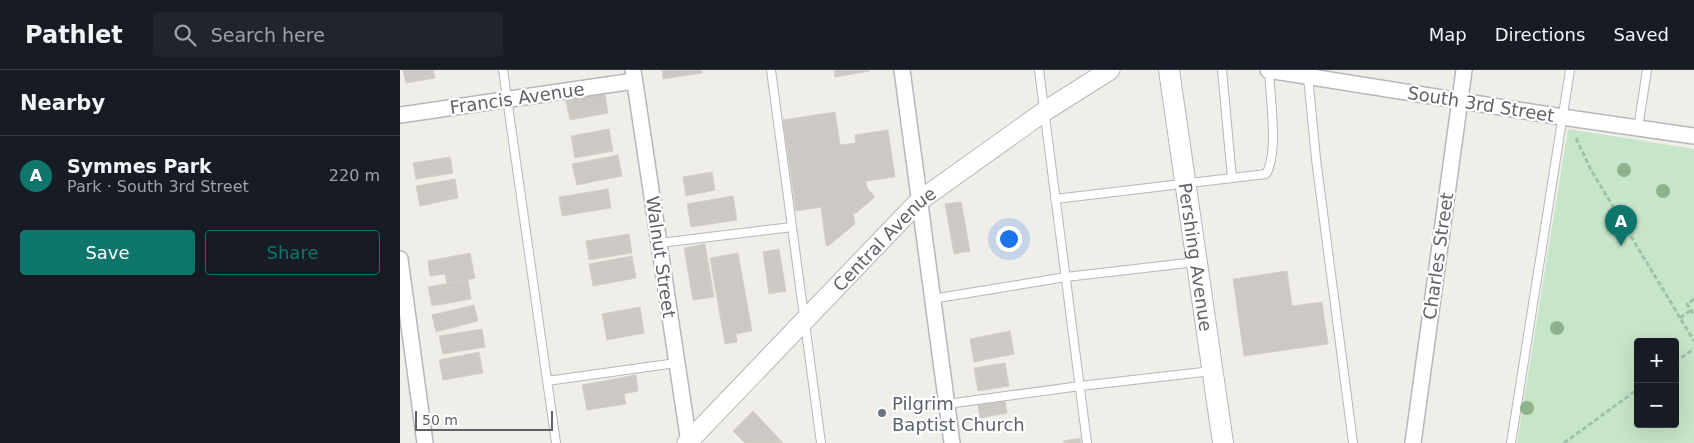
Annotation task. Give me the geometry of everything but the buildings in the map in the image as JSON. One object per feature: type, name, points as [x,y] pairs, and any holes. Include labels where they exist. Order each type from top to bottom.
[{"type":"main road","name":"Pershing Avenue","points":[[1169,70],[1223,443]]},
{"type":"street","points":[[902,70],[952,443]]},
{"type":"street","name":"Central Avenue","points":[[688,442],[919,201],[1045,111],[1110,70]]},
{"type":"street","name":"South 3rd Street","points":[[1268,70],[1694,136]]},
{"type":"street","name":"Charles Street","points":[[1413,443],[1464,70]]},
{"type":"street","name":"Francis Avenue","points":[[400,115],[506,100],[634,75]]},
{"type":"street","name":"Walnut Street","points":[[634,75],[688,442]]},
{"type":"street","points":[[400,259],[405,332],[425,443]]},
{"type":"lane","points":[[503,70],[556,443]]},
{"type":"lane","points":[[771,70],[821,443]]},
{"type":"lane","points":[[1039,70],[1087,443]]},
{"type":"lane","points":[[1222,70],[1232,178]]},
{"type":"lane","points":[[1055,199],[1266,174],[1271,166],[1273,149],[1268,70]]},
{"type":"lane","points":[[1511,443],[1570,70]]},
{"type":"lane","points":[[1638,128],[1647,70]]},
{"type":"lane","points":[[1308,76],[1317,168],[1353,443]]},
{"type":"lane","points":[[660,243],[792,227]]},
{"type":"lane","points":[[932,299],[1066,277],[1196,262]]},
{"type":"lane","points":[[547,381],[676,363]]},
{"type":"lane","points":[[946,404],[1212,371]]},
{"type":"path","points":[[1576,138],[1591,170],[1694,341]]},
{"type":"path","points":[[1694,300],[1687,304],[1694,314]]},
{"type":"path","points":[[1680,318],[1691,310]]},
{"type":"path","points":[[1679,359],[1694,349]]},
{"type":"path","points":[[1564,443],[1634,392]]},
{"type":"green space","points":[[1568,129],[1694,149],[1694,443],[1517,443]]},
{"type":"place","name":"Symmes Park","points":[[1621,246]]},
{"type":"place","name":"Pilgrim Baptist Church","points":[[882,413]]}]
